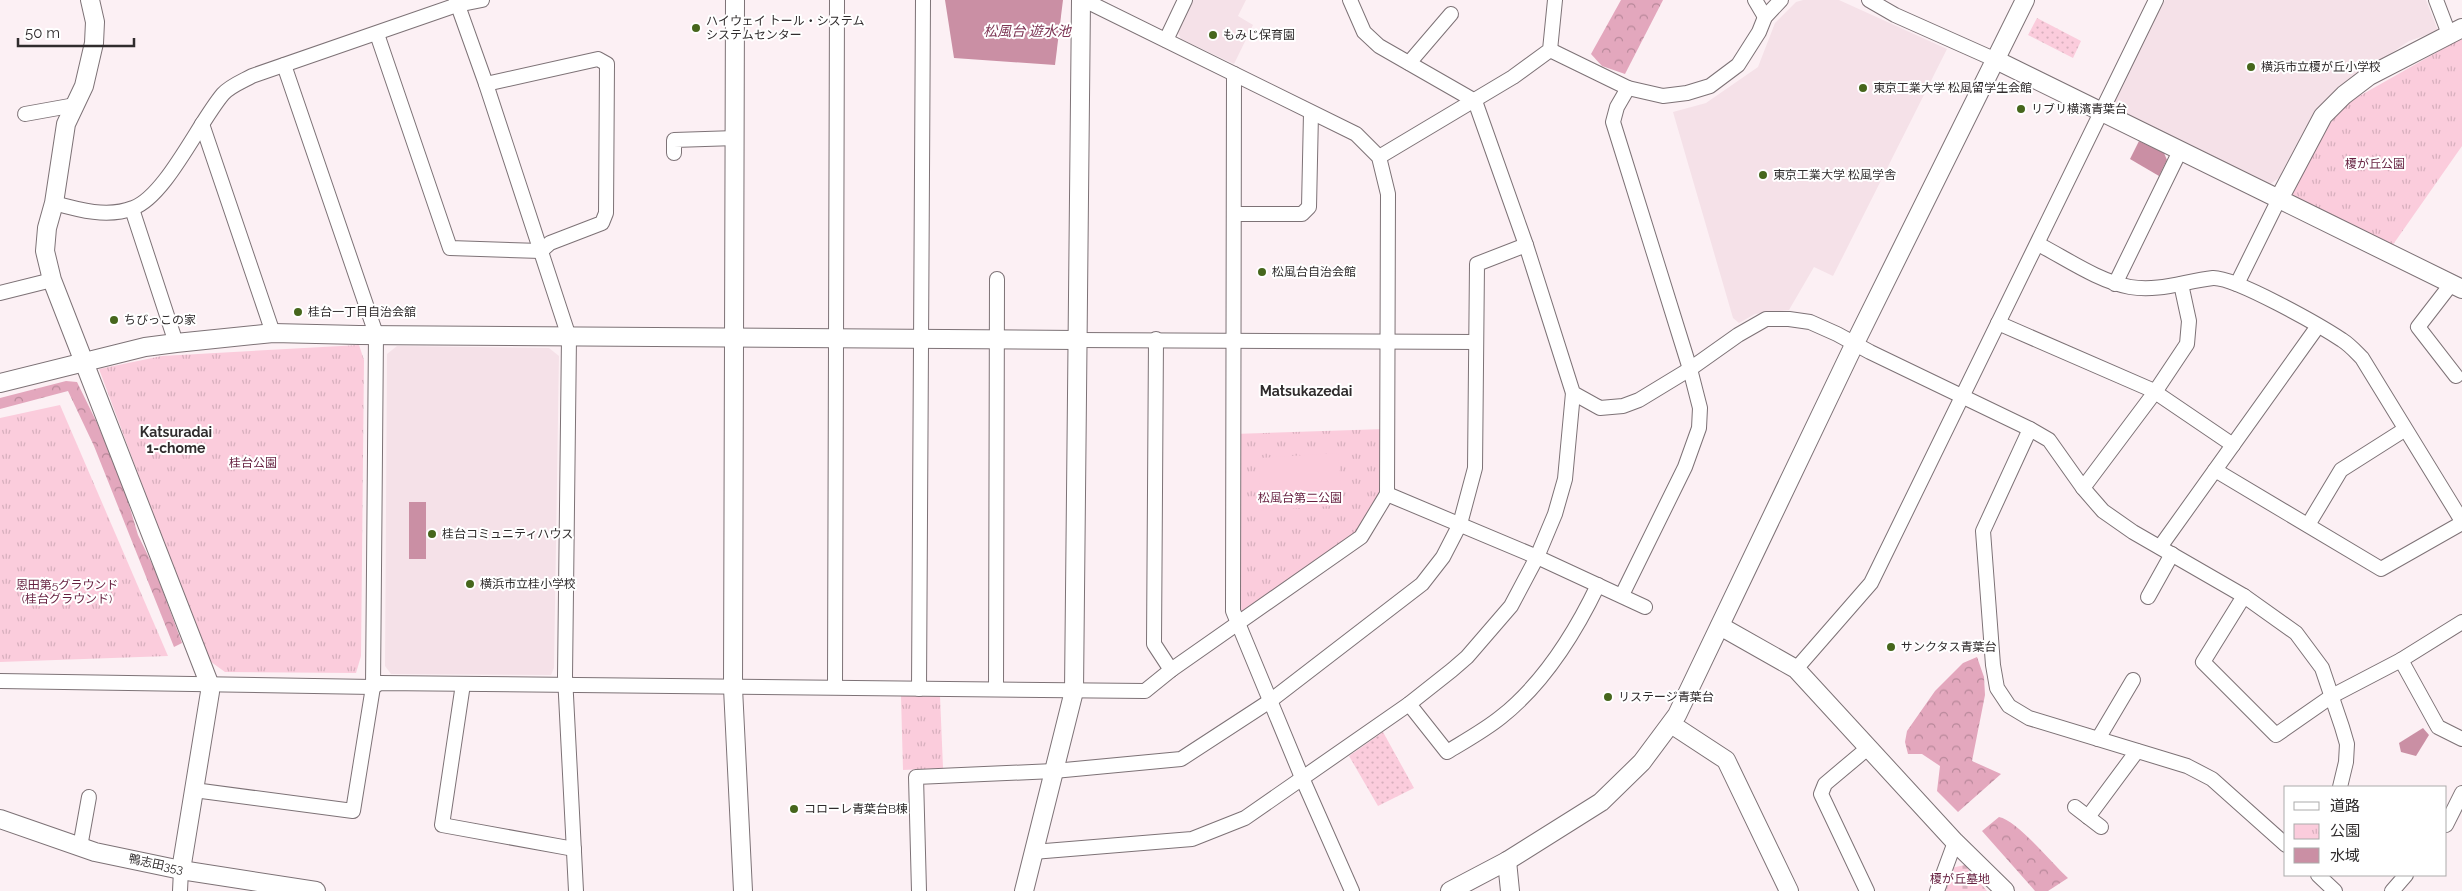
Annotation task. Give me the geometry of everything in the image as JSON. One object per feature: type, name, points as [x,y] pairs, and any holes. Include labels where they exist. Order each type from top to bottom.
[{"type":"street","points":[[90,0],[95,22],[94,43],[84,86],[66,124],[54,204],[47,228],[45,251],[52,280],[209,683],[210,692],[181,870],[180,891]]},
{"type":"street","points":[[54,204],[93,213],[132,209],[143,203],[159,188],[224,93],[252,76],[377,34],[456,2],[482,0]]},
{"type":"street","points":[[735,0],[736,337],[733,688],[743,891]]},
{"type":"street","points":[[835,686],[837,0]]},
{"type":"street","points":[[919,689],[923,0]]},
{"type":"street","points":[[0,681],[373,687],[380,683],[733,688],[835,686],[919,689],[996,688],[1074,690],[1145,691],[1171,670],[1361,537],[1387,494],[1388,194],[1379,157],[1356,134],[1083,0],[1074,690],[1024,891]]},
{"type":"street","points":[[1166,40],[1185,0]]},
{"type":"street","points":[[1033,852],[1192,839],[1245,818],[1303,780],[1358,738],[1409,704],[1467,657],[1511,606],[1537,557],[1555,514],[1566,478],[1573,393],[1526,245],[1475,102],[1380,46],[1364,32],[1350,0]]},
{"type":"street","points":[[1379,157],[1475,102],[1513,78],[1550,50],[1555,0]]},
{"type":"street","points":[[1755,0],[1765,17]]},
{"type":"street","points":[[1550,50],[1628,88],[1663,96],[1687,93],[1710,86],[1738,65],[1759,32],[1765,17],[1781,0]]},
{"type":"street","points":[[1869,0],[1895,15],[1996,60],[2457,286],[2418,327],[2456,376]]},
{"type":"street","points":[[1450,891],[1507,861],[1601,802],[1642,762],[1671,724],[1720,626],[1855,343],[2025,0]]},
{"type":"street","points":[[1796,669],[1871,583],[2156,0]]},
{"type":"street","points":[[2237,284],[2278,199],[2323,116],[2344,95],[2370,76],[2456,31],[2436,0]]},
{"type":"street","points":[[456,2],[486,84],[569,337],[564,575],[576,891]]},
{"type":"street","points":[[1410,64],[1451,14]]},
{"type":"street","points":[[377,34],[450,248],[541,250],[550,243],[602,223],[606,213],[607,64],[598,59],[486,84]]},
{"type":"street","points":[[194,790],[353,812],[373,687],[376,334],[284,65]]},
{"type":"street","points":[[1234,74],[1233,611],[1303,780],[1352,891]]},
{"type":"street","points":[[1622,595],[1682,475],[1700,428],[1700,408],[1690,369],[1613,122],[1616,107],[1628,88]]},
{"type":"street","points":[[25,114],[75,105]]},
{"type":"street","points":[[1234,214],[1302,214],[1309,207],[1311,113]]},
{"type":"street","points":[[202,124],[273,333]]},
{"type":"street","points":[[674,141],[736,138]]},
{"type":"street","points":[[2115,284],[2180,151]]},
{"type":"street","points":[[132,209],[176,343]]},
{"type":"street","points":[[2038,244],[2115,284],[2149,290],[2215,278],[2237,284],[2318,326],[2344,342],[2362,358],[2404,430],[2462,522],[2381,569],[2215,470]]},
{"type":"street","points":[[919,891],[916,777],[1054,771],[1181,759],[1270,701],[1422,584],[1443,557],[1460,524],[1474,468],[1477,264],[1526,245]]},
{"type":"street","points":[[996,688],[997,279]]},
{"type":"street","points":[[0,293],[52,280]]},
{"type":"street","points":[[2084,488],[2155,392],[2187,344],[2189,321],[2181,284]]},
{"type":"street","points":[[1573,393],[1600,408],[1623,406],[1639,400],[1690,369],[1766,319],[1789,319],[1810,322],[2030,429],[2049,440],[2103,511],[2133,532],[2244,596],[2296,633],[2322,668],[2347,744],[2346,762],[2340,786]]},
{"type":"street","points":[[1998,323],[2155,392],[2233,445]]},
{"type":"street","points":[[2148,597],[2166,551],[2215,470],[2318,326]]},
{"type":"street","points":[[0,383],[145,347],[273,333],[922,340],[1234,339],[1476,342]]},
{"type":"street","points":[[1156,339],[1154,644],[1171,670]]},
{"type":"street","points":[[2030,429],[1983,531],[1993,665],[1997,688],[2009,706],[2029,718],[2187,766],[2212,779],[2284,844]]},
{"type":"street","points":[[2308,525],[2341,470],[2404,430]]},
{"type":"street","points":[[1387,494],[1537,557],[1645,607]]},
{"type":"street","points":[[1409,704],[1447,752],[1501,717],[1547,672],[1589,604],[1598,585]]},
{"type":"street","points":[[2244,596],[2203,662],[2276,735],[2332,696],[2401,660],[2462,622]]},
{"type":"street","points":[[1720,626],[1796,669],[1955,842],[2005,891]]},
{"type":"street","points":[[2401,660],[2438,727],[2462,739]]},
{"type":"street","points":[[2098,739],[2133,680]]},
{"type":"street","points":[[463,684],[442,825],[574,849]]},
{"type":"street","points":[[1671,724],[1726,760],[1787,890]]},
{"type":"street","points":[[1867,891],[1821,794],[1825,784],[1869,747]]},
{"type":"street","points":[[2088,817],[2137,751]]},
{"type":"street","points":[[2447,823],[2462,793]]},
{"type":"street","points":[[80,847],[90,797]]},
{"type":"street","points":[[2075,807],[2101,827]]},
{"type":"street","name":"鴨志田353","points":[[0,819],[80,847],[181,870],[316,891]]},
{"type":"street","points":[[1937,891],[1955,842]]},
{"type":"street","points":[[1507,861],[1510,891]]},
{"type":"street","points":[[2319,876],[2335,891]]},
{"type":"street","points":[[2392,891],[2405,876]]},
{"type":"shaded area","name":"もみじ保育園","points":[[1193,0],[1246,0],[1238,16],[1253,25],[1234,64],[1181,39],[1177,31]]},
{"type":"shaded area","points":[[1803,0],[1839,0],[1947,49],[1833,276],[1814,267],[1789,310],[1755,314],[1739,323],[1733,318],[1673,112],[1706,103],[1758,67],[1775,23],[1796,2]]},
{"type":"shaded area","name":"横浜市立榎が丘小学校","points":[[2165,0],[2426,0],[2438,31],[2409,41],[2333,93],[2312,118],[2283,175],[2269,185],[2120,112],[2114,100]]},
{"type":"shaded area","name":"横浜市立桂小学校","points":[[397,346],[549,348],[559,356],[554,668],[551,675],[391,674],[385,666],[387,354]]},
{"type":"green space","points":[[1621,0],[1663,0],[1625,74],[1602,66],[1591,54]]},
{"type":"green space","points":[[2037,18],[2081,41],[2073,58],[2028,35]]},
{"type":"green space","name":"榎が丘公園","points":[[2462,38],[2462,146],[2392,246],[2290,195],[2319,136],[2347,103]]},
{"type":"green space","name":"桂台公園","points":[[359,345],[364,360],[361,656],[356,673],[225,672],[207,659],[99,369],[162,356]]},
{"type":"green space","points":[[66,381],[77,382],[98,425],[124,488],[138,535],[155,570],[182,643],[174,647],[94,446],[68,391],[0,409],[0,398]]},
{"type":"green space","name":"恩田第5グラウンド (桂台グラウンド)","points":[[60,405],[168,656],[0,662],[0,418]]},
{"type":"green space","name":"松風台第二公園","points":[[1385,429],[1387,494],[1361,537],[1238,624],[1233,434]]},
{"type":"green space","points":[[1338,453],[1342,505],[1262,511],[1258,458]]},
{"type":"green space","points":[[1977,657],[1984,677],[1985,695],[1972,761],[2001,774],[1958,812],[1937,791],[1940,766],[1922,754],[1908,754],[1905,742],[1907,731],[1935,691],[1963,663]]},
{"type":"green space","points":[[901,696],[940,696],[943,768],[903,770]]},
{"type":"green space","points":[[1383,732],[1414,788],[1378,806],[1349,756]]},
{"type":"green space","points":[[1999,817],[2025,834],[2068,878],[2048,891],[2035,891],[1982,831]]},
{"type":"green space","name":"榎が丘墓地","points":[[1965,865],[1987,891],[1943,891],[1951,868]]},
{"type":"water","name":"松風台 遊水池","points":[[945,0],[1063,0],[1055,65],[954,58]]},
{"type":"water","points":[[2139,141],[2164,153],[2167,160],[2159,176],[2130,159]]},
{"type":"water","points":[[409,502],[426,502],[426,559],[409,559]]},
{"type":"water","points":[[2423,728],[2429,735],[2416,756],[2401,752],[2399,743]]},
{"type":"place","name":"ハイウェイ トール・システム システムセンター","points":[[696,28]]},
{"type":"place","name":"もみじ保育園","points":[[1213,35]]},
{"type":"place","name":"横浜市立榎が丘小学校","points":[[2251,67]]},
{"type":"place","name":"東京工業大学 松風留学生会館","points":[[1863,88]]},
{"type":"place","name":"リブリ横濱青葉台","points":[[2021,109]]},
{"type":"place","name":"東京工業大学 松風学舎","points":[[1763,175]]},
{"type":"place","name":"松風台自治会館","points":[[1262,272]]},
{"type":"place","name":"桂台一丁目自治会舘","points":[[298,312]]},
{"type":"place","name":"ちびっこの家","points":[[114,320]]},
{"type":"place","name":"桂台コミュニティハウス","points":[[432,534]]},
{"type":"place","name":"横浜市立桂小学校","points":[[470,584]]},
{"type":"place","name":"サンクタス青葉台","points":[[1891,647]]},
{"type":"place","name":"リステージ青葉台","points":[[1608,697]]},
{"type":"place","name":"コローレ青葉台B棟","points":[[794,809]]},
{"type":"district","name":"Matsukazedai","points":[[1306,391]]},
{"type":"district","name":"Katsuradai 1-chome","points":[[176,440]]}]
